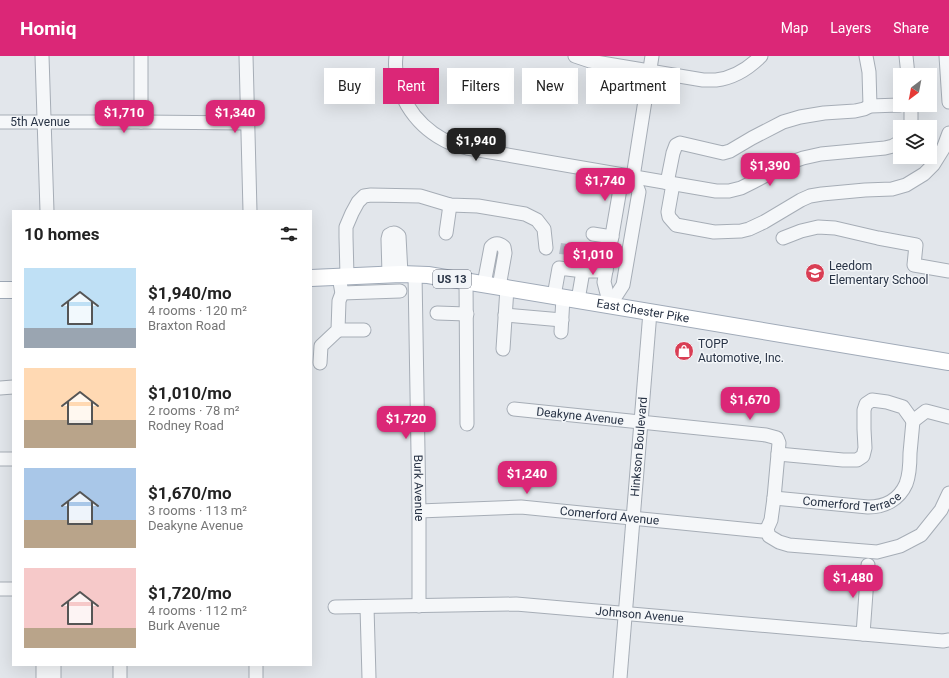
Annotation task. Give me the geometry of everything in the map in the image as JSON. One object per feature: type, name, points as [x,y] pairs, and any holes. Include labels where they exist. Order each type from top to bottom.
[{"type":"main road","name":"East Chester Pike","points":[[340,277],[398,274],[440,277],[949,362]]},
{"type":"main road","name":"US 13","points":[[312,278],[340,277]]},
{"type":"main road","points":[[0,290],[12,290]]},
{"type":"street","points":[[42,56],[47,210]]},
{"type":"street","points":[[141,56],[141,122]]},
{"type":"street","points":[[246,56],[250,210]]},
{"type":"street","points":[[396,56],[396,76],[399,88],[411,111],[424,126],[444,140],[467,148],[670,184],[716,191],[729,191],[741,188],[789,163],[803,158],[821,154],[893,146]]},
{"type":"street","points":[[575,56],[590,61],[632,68]]},
{"type":"street","points":[[650,68],[652,56]]},
{"type":"street","points":[[680,76],[703,80],[715,80],[728,77],[749,67],[761,56]]},
{"type":"street","points":[[866,56],[869,72],[870,106]]},
{"type":"street","points":[[906,56],[907,68]]},
{"type":"street","points":[[946,56],[949,102]]},
{"type":"street","points":[[610,306],[623,286],[639,192],[633,177],[645,104]]},
{"type":"street","points":[[893,105],[870,106],[855,111],[824,113],[800,117],[783,122],[730,151],[723,152],[680,143],[676,145],[673,153],[668,212],[669,217],[676,225],[714,232],[741,231],[764,222],[810,196],[892,189],[906,185],[924,174],[933,165],[943,149],[949,134]]},
{"type":"street","name":"5th Avenue","points":[[0,122],[247,123]]},
{"type":"street","points":[[610,306],[604,282],[620,189],[633,177]]},
{"type":"street","points":[[338,330],[339,301],[342,293],[340,277],[346,227],[355,207],[364,196],[420,196],[450,205],[478,206],[526,214],[537,220],[544,229],[546,248]]},
{"type":"street","points":[[446,233],[450,205]]},
{"type":"street","points":[[783,238],[801,231],[818,227],[835,228],[916,245],[914,265],[949,271]]},
{"type":"street","points":[[593,234],[612,237]]},
{"type":"street","points":[[505,315],[561,326],[565,298],[559,268],[583,272],[606,271]]},
{"type":"street","points":[[565,298],[583,272]]},
{"type":"street","points":[[342,293],[394,291],[398,274]]},
{"type":"street","name":"Burk Avenue","points":[[398,274],[419,511],[419,606]]},
{"type":"street","points":[[365,275],[366,292]]},
{"type":"street","points":[[466,281],[467,424]]},
{"type":"street","points":[[497,286],[505,315],[503,349]]},
{"type":"street","name":"Hinkson Boulevard","points":[[620,678],[650,312]]},
{"type":"street","points":[[436,313],[467,314]]},
{"type":"street","points":[[320,363],[321,346],[338,330],[364,330]]},
{"type":"street","points":[[0,388],[12,387]]},
{"type":"street","points":[[778,454],[857,460],[863,456],[865,448],[864,410],[866,404],[872,400],[887,402],[903,407],[913,421],[926,412],[949,417]]},
{"type":"street","name":"Deakyne Avenue","points":[[514,409],[772,436],[777,438],[779,443],[774,498]]},
{"type":"street","name":"Comerford Terrace","points":[[774,498],[868,507],[887,504],[898,496],[906,483],[909,468],[913,421]]},
{"type":"street","points":[[0,459],[12,459]]},
{"type":"street","points":[[774,498],[772,520],[766,529],[769,536],[779,542],[789,545],[877,552],[900,546],[920,535],[941,510],[949,493]]},
{"type":"street","name":"Comerford Avenue","points":[[419,511],[521,507],[762,531],[766,529]]},
{"type":"street","points":[[863,634],[868,565]]},
{"type":"street","points":[[0,589],[12,589]]},
{"type":"street","name":"Johnson Avenue","points":[[335,608],[516,604],[946,640]]},
{"type":"street","points":[[367,607],[369,678]]},
{"type":"street","points":[[43,666],[43,678]]},
{"type":"street","points":[[54,666],[54,678]]},
{"type":"street","points":[[120,666],[120,678]]},
{"type":"street","points":[[256,666],[256,678]]},
{"type":"building","points":[[561,243],[583,246],[581,260],[570,258],[571,255],[559,254]]},
{"type":"place","name":"Leedom Elementary School","points":[[815,273]]},
{"type":"place","name":"TOPP Automotive, Inc.","points":[[684,351]]}]
